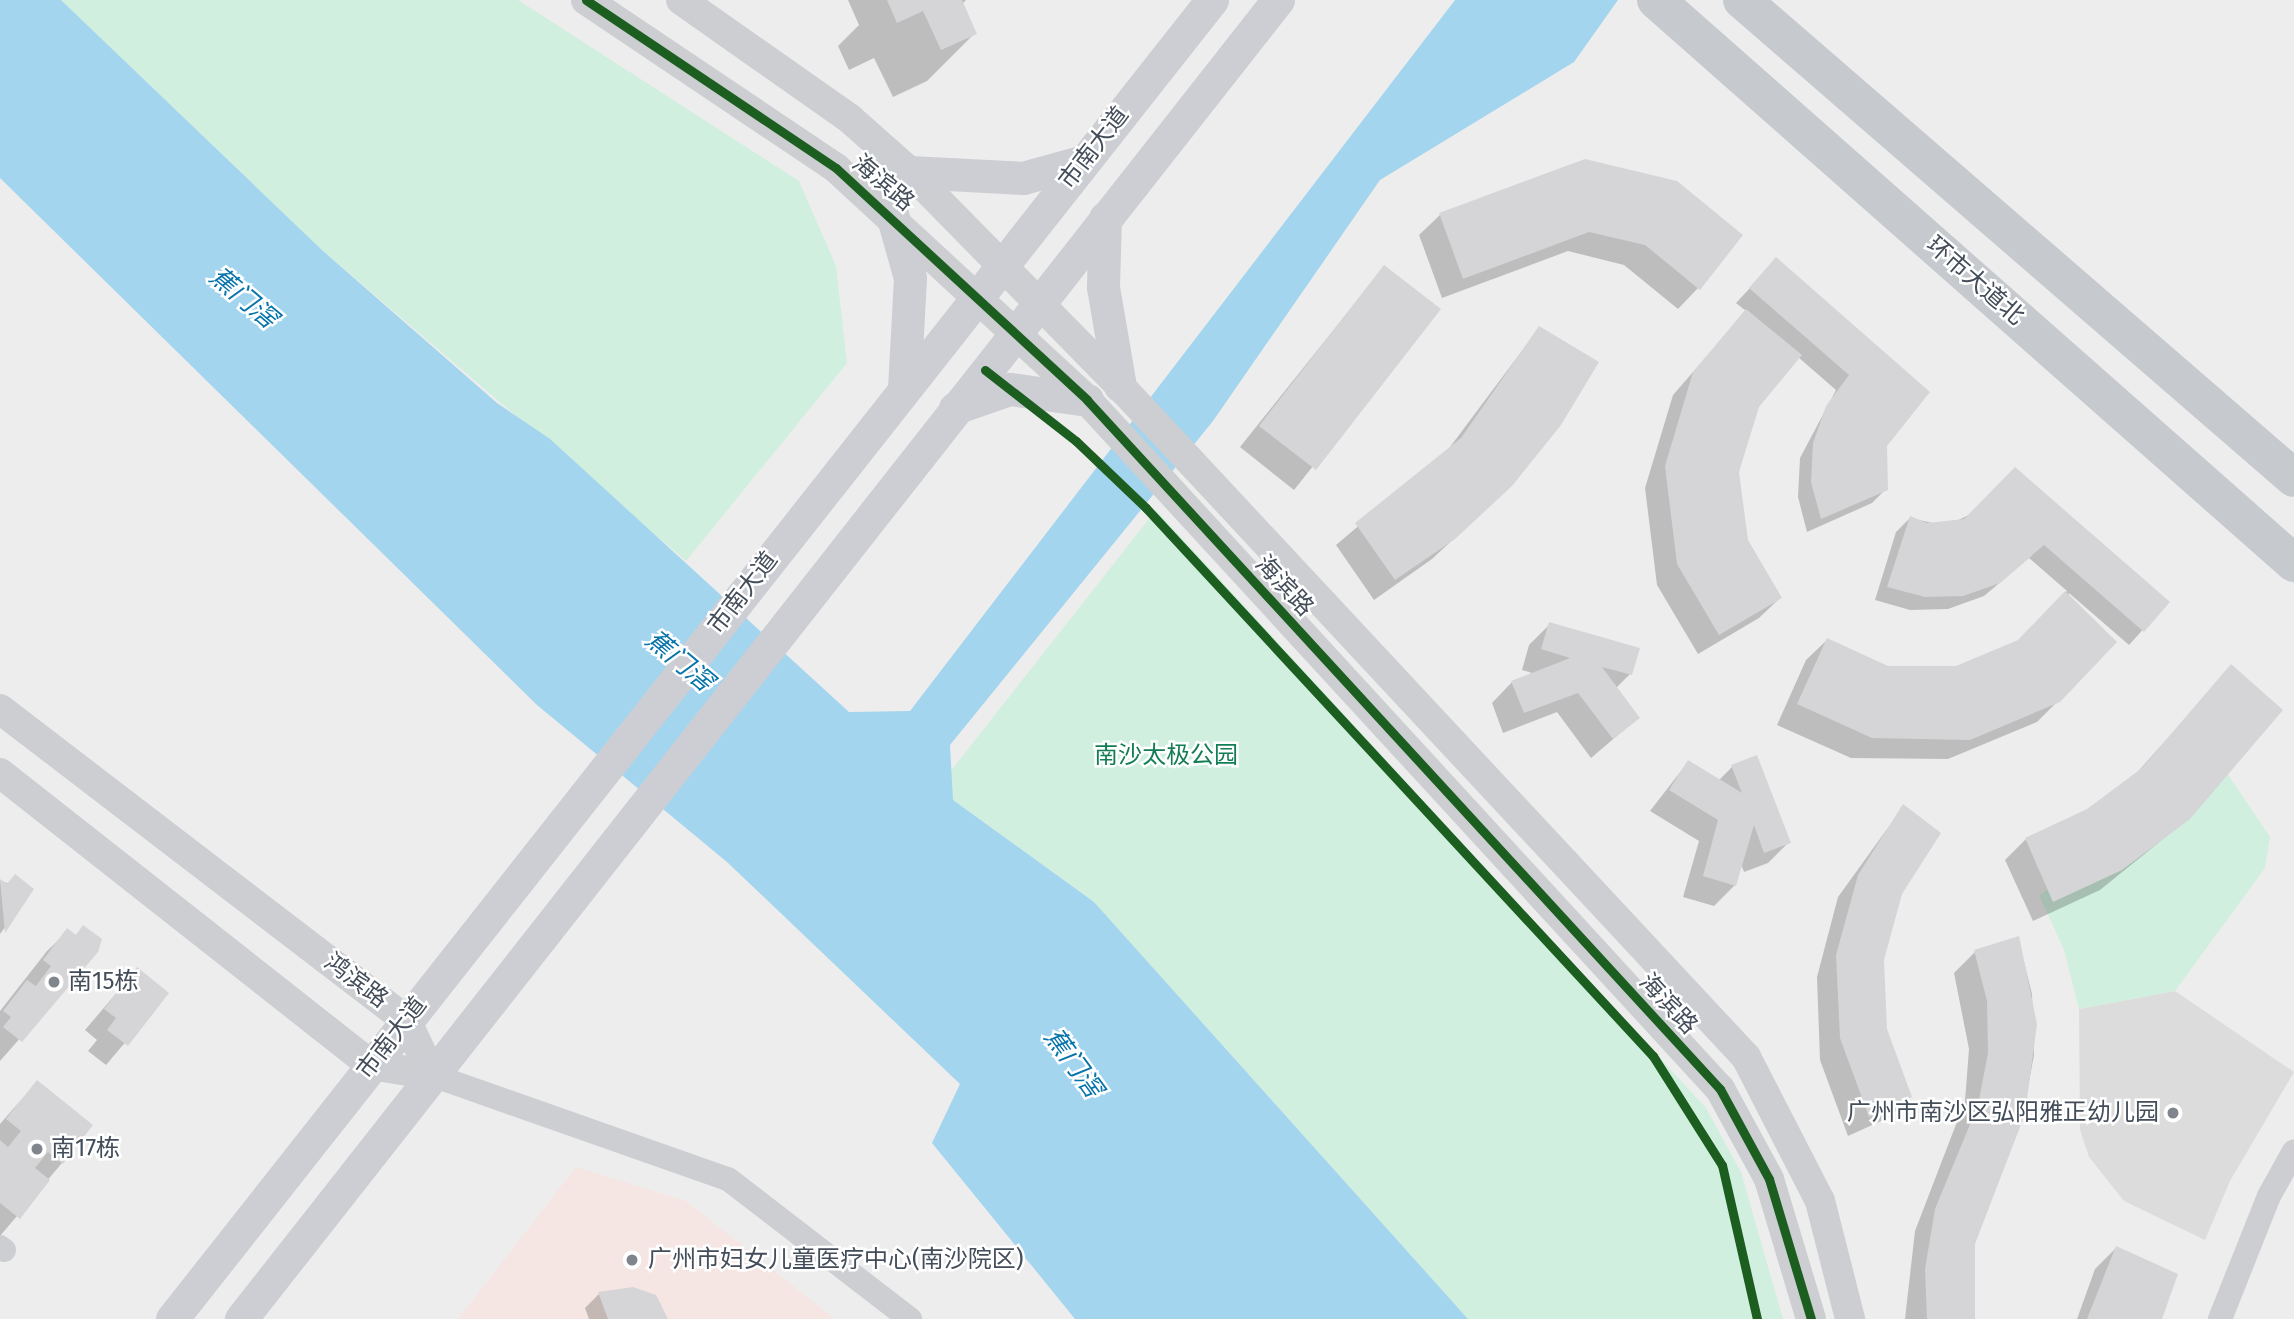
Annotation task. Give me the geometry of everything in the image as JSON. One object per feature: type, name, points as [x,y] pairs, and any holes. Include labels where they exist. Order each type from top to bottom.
[{"type":"main road","name":"市南大道","points":[[172,1319],[1212,0]]},
{"type":"main road","points":[[241,1319],[1015,331],[1278,0]]},
{"type":"main road","points":[[1742,0],[2294,478]]},
{"type":"main road","name":"环市大道北","points":[[1661,4],[2294,563]]},
{"type":"main road","points":[[910,172],[1023,178],[1084,161]]},
{"type":"main road","points":[[892,214],[910,278],[904,390]]},
{"type":"main road","points":[[1105,218],[1103,287],[1120,386]]},
{"type":"main road","points":[[955,408],[1010,389],[1087,400]]},
{"type":"street","name":"海滨路","points":[[586,0],[836,168],[892,214],[1087,400],[1720,1088],[1769,1180],[1811,1319]]},
{"type":"street","name":"海滨路","points":[[681,0],[849,118],[910,172],[1120,386],[1746,1057],[1820,1201],[1850,1319]]},
{"type":"street","name":"鸿滨路","points":[[0,709],[406,1020],[432,1075]]},
{"type":"street","points":[[0,773],[372,1065],[432,1075],[728,1179],[910,1319]]},
{"type":"street","points":[[2220,1319],[2269,1196],[2294,1151]]},
{"type":"shaded area","name":"广州市南沙区弘阳雅正幼儿园","points":[[2175,991],[2294,1072],[2230,1181],[2205,1240],[2124,1201],[2089,1157],[2080,1130],[2079,1009]]},
{"type":"shaded area","name":"广州市妇女儿童医疗中心(南沙院区)","points":[[576,1167],[686,1201],[835,1319],[458,1319]]},
{"type":"green space","points":[[61,0],[518,0],[799,181],[836,266],[847,363],[686,561],[323,251]]},
{"type":"green space","name":"南沙太极公园","points":[[1156,510],[1706,1108],[1741,1172],[1783,1319],[1468,1319],[1094,902],[953,800],[946,777]]},
{"type":"green space","points":[[2223,767],[2270,837],[2265,868],[2175,991],[2079,1009],[2064,950],[2039,895],[2162,821]]},
{"type":"water","name":"蕉门滘","points":[[0,0],[61,0],[323,251],[497,403],[550,439],[849,712],[910,711],[1455,0],[1618,0],[1574,62],[1380,180],[1213,421],[950,745],[953,800],[1094,902],[1468,1319],[1075,1319],[932,1143],[960,1084],[727,862],[537,705],[0,178]]},
{"type":"building","points":[[887,0],[962,0],[977,34],[941,50],[923,11],[897,23]]},
{"type":"building","points":[[1585,159],[1677,181],[1743,235],[1700,290],[1645,245],[1589,232],[1463,279],[1439,213]]},
{"type":"building","points":[[1776,257],[1930,392],[1887,446],[1888,490],[1821,519],[1811,482],[1813,443],[1826,406],[1849,375],[1749,288]]},
{"type":"building","points":[[1384,265],[1441,309],[1316,470],[1259,426]]},
{"type":"building","points":[[1746,309],[1802,355],[1759,407],[1739,472],[1748,540],[1782,598],[1719,635],[1677,564],[1665,466],[1693,372]]},
{"type":"building","points":[[1539,326],[1599,362],[1561,425],[1512,486],[1455,539],[1395,580],[1355,523],[1461,438]]},
{"type":"building","points":[[2015,467],[2170,602],[2144,632],[2044,545],[2000,583],[1963,596],[1925,597],[1887,587],[1910,516],[1927,523],[1964,519]]},
{"type":"building","points":[[2065,591],[2117,642],[2060,702],[1970,740],[1872,738],[1797,704],[1827,638],[1888,666],[1956,666],[2018,640]]},
{"type":"building","points":[[1549,622],[1640,648],[1632,675],[1602,667],[1640,718],[1613,739],[1578,693],[1524,713],[1511,681],[1570,658],[1541,649]]},
{"type":"building","points":[[2231,664],[2283,710],[2190,819],[2122,870],[2053,902],[2025,838],[2087,809],[2142,768]]},
{"type":"building","points":[[1757,755],[1791,843],[1764,853],[1754,825],[1736,886],[1703,876],[1718,820],[1669,790],[1688,760],[1742,793],[1731,765]]},
{"type":"building","points":[[1903,804],[1941,833],[1902,894],[1884,960],[1887,1029],[1912,1097],[1869,1117],[1840,1038],[1836,955],[1858,875]]},
{"type":"building","points":[[15,874],[34,889],[5,933],[0,879],[7,884]]},
{"type":"building","name":"南15栋","points":[[83,925],[102,939],[98,952],[22,1042],[3,1027],[11,1017],[3,1011],[27,980],[36,986],[51,966],[43,960],[67,928],[76,935]]},
{"type":"building","points":[[2019,936],[2037,1024],[2025,1114],[1975,1244],[1975,1319],[1927,1319],[1925,1269],[1935,1209],[1978,1105],[1988,1053],[1987,1001],[1974,950]]},
{"type":"building","points":[[137,967],[169,993],[128,1046],[107,1030],[116,1018],[104,1009]]},
{"type":"building","name":"南17栋","points":[[37,1080],[93,1125],[63,1164],[48,1152],[35,1168],[50,1180],[20,1219],[0,1203],[0,1140],[8,1147],[21,1131],[6,1119]]},
{"type":"building","points":[[2116,1246],[2178,1274],[2162,1319],[2087,1319]]},
{"type":"building","points":[[633,1287],[656,1295],[668,1319],[608,1319],[598,1292]]},
{"type":"cycle path","points":[[586,0],[836,168],[1087,400],[1720,1089],[1769,1179],[1811,1319]]},
{"type":"cycle path","points":[[985,370],[1076,441],[1146,508],[1653,1056],[1722,1165],[1757,1319]]},
{"type":"place","name":"南15栋","points":[[54,982]]},
{"type":"place","name":"广州市南沙区弘阳雅正幼儿园","points":[[2173,1113]]},
{"type":"place","name":"南17栋","points":[[37,1149]]},
{"type":"place","name":"广州市妇女儿童医疗中心(南沙院区)","points":[[632,1260]]}]
